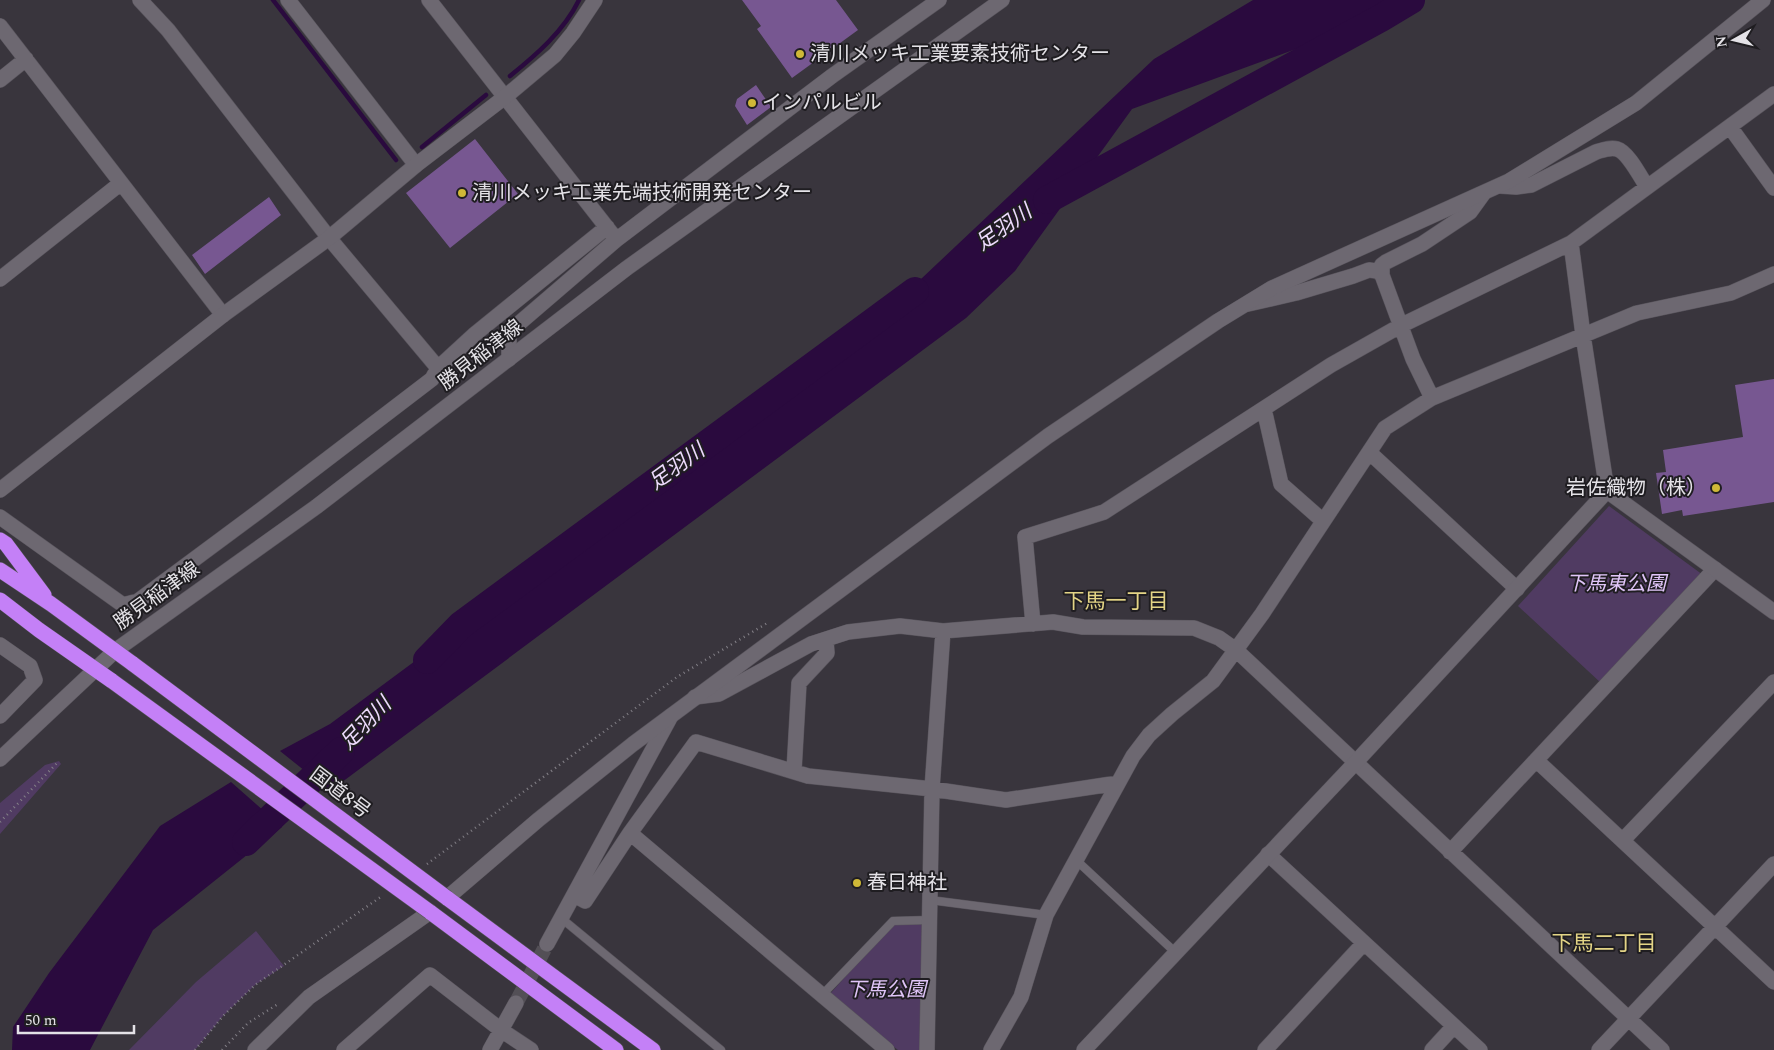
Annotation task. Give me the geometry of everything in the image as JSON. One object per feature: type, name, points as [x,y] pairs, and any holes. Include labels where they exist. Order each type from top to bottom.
[{"type":"highway","points":[[3,542],[51,604]]},
{"type":"highway","name":"国道8号","points":[[0,570],[116,650],[653,1050]]},
{"type":"highway","points":[[0,600],[430,912],[616,1050]]},
{"type":"highway","points":[[0,614],[39,630]]},
{"type":"street","points":[[140,0],[168,30],[329,238],[438,368]]},
{"type":"street","points":[[288,0],[416,165]]},
{"type":"street","points":[[430,0],[611,234]]},
{"type":"street","points":[[0,490],[223,315],[329,238],[416,165],[505,97],[556,55],[574,33],[594,0]]},
{"type":"street","points":[[0,516],[123,605],[138,601],[432,379],[438,368],[475,334],[611,234],[939,0]]},
{"type":"street","name":"勝見稲津線","points":[[0,759],[97,670],[116,650],[316,507],[627,268],[1002,0]]},
{"type":"street","points":[[447,898],[538,820],[671,716],[1048,436],[1218,320],[1272,288],[1500,186],[1636,102],[1763,0]]},
{"type":"street","points":[[0,26],[223,315]]},
{"type":"street","points":[[0,80],[26,59]]},
{"type":"street","points":[[1033,624],[1026,537],[1104,512],[1331,365],[1400,326],[1571,243],[1774,94]]},
{"type":"street","points":[[1730,127],[1774,188]]},
{"type":"street","points":[[1500,186],[1532,185],[1607,148],[1624,152],[1647,187]]},
{"type":"street","points":[[0,279],[121,183]]},
{"type":"street","points":[[1432,398],[1413,360],[1400,326],[1382,275],[1382,265],[1422,244],[1470,212],[1483,194]]},
{"type":"street","points":[[509,359],[509,332],[611,234]]},
{"type":"street","points":[[1571,243],[1607,491],[1774,612]]},
{"type":"street","points":[[1244,305],[1296,294],[1368,270],[1377,271],[1382,275]]},
{"type":"street","points":[[991,1050],[1020,998],[1046,915],[1133,756],[1149,736],[1172,714],[1213,681],[1262,614],[1385,428],[1432,398],[1637,313],[1731,293],[1774,274]]},
{"type":"street","points":[[1264,409],[1281,484],[1323,521]]},
{"type":"street","points":[[1369,452],[1517,589]]},
{"type":"street","points":[[1084,1050],[1355,763],[1607,491]]},
{"type":"street","points":[[1450,852],[1715,569]]},
{"type":"street","points":[[696,697],[720,694],[810,644],[848,632],[900,626],[943,631],[1052,622],[1084,627],[1194,628],[1219,638],[1236,650],[1662,1050]]},
{"type":"street","points":[[927,1050],[932,789],[943,631]]},
{"type":"street","points":[[794,772],[799,683],[827,653],[826,640]]},
{"type":"street","points":[[0,645],[30,666],[35,680],[0,716]]},
{"type":"street","points":[[1623,840],[1774,682]]},
{"type":"street","points":[[547,944],[671,716]]},
{"type":"street","points":[[574,895],[585,901],[630,833],[696,742],[808,776],[932,789],[1006,800],[1118,783]]},
{"type":"street","points":[[1536,760],[1774,982]]},
{"type":"street","points":[[630,833],[887,1050]]},
{"type":"street","points":[[1268,854],[1480,1050]]},
{"type":"street","points":[[1599,1050],[1774,864]]},
{"type":"street","points":[[255,1050],[309,997],[430,912]]},
{"type":"street","points":[[1265,1050],[1364,943]]},
{"type":"street","points":[[344,1050],[430,975],[501,1030],[532,1050]]},
{"type":"street","points":[[490,1050],[516,1002]]},
{"type":"street","points":[[1432,1050],[1454,1026]]},
{"type":"lane","points":[[1076,860],[1175,952]]},
{"type":"lane","points":[[930,900],[1046,915]]},
{"type":"lane","points":[[561,918],[722,1050]]},
{"type":"lane","points":[[822,996],[893,921],[930,920]]},
{"type":"path","points":[[426,865],[677,677],[776,618]]},
{"type":"path","points":[[0,822],[59,761]]},
{"type":"path","points":[[195,1050],[223,1016],[255,985],[389,892]]},
{"type":"path","points":[[222,1050],[248,1023],[279,1004]]},
{"type":"green space","name":"下馬東公園","points":[[1609,506],[1703,575],[1601,683],[1518,606]]},
{"type":"green space","points":[[59,761],[61,764],[0,834],[0,803],[45,765]]},
{"type":"green space","name":"下馬公園","points":[[893,923],[927,924],[923,1050],[898,1050],[829,995]]},
{"type":"green space","points":[[256,931],[284,966],[255,985],[223,1016],[195,1050],[129,1050],[196,982]]},
{"type":"water","points":[[1253,0],[1421,0],[1381,18],[1132,109],[1015,271],[966,318],[330,791],[280,751],[330,724],[885,313],[1154,59]]},
{"type":"water","points":[[231,782],[282,827],[153,930],[90,1050],[12,1050],[13,1027],[49,973],[160,826]]},
{"type":"building","name":"清川メッキ工業要素技術センター","points":[[742,0],[836,0],[858,30],[792,78],[757,29],[761,26]]},
{"type":"building","name":"インパルビル","points":[[756,85],[771,107],[747,125],[735,106],[737,99]]},
{"type":"building","name":"清川メッキ工業先端技術開発センター","points":[[475,139],[518,194],[450,248],[406,193]]},
{"type":"building","points":[[269,197],[281,215],[205,274],[192,255]]},
{"type":"building","points":[[1774,379],[1774,502],[1683,516],[1682,510],[1662,514],[1656,473],[1666,472],[1663,450],[1743,437],[1735,385]]},
{"type":"waterway","points":[[273,0],[396,160]]},
{"type":"waterway","points":[[510,76],[539,51],[557,32],[566,22],[579,0]]},
{"type":"waterway","name":"足羽川","points":[[1047,200],[1411,0]]},
{"type":"waterway","points":[[422,147],[486,95]]},
{"type":"waterway","name":"足羽川","points":[[427,660],[461,625],[915,291]]},
{"type":"waterway","name":"足羽川","points":[[246,842],[341,751]]},
{"type":"tunnel","points":[[516,1003],[547,944]]},
{"type":"place","name":"清川メッキ工業要素技術センター","points":[[800,54]]},
{"type":"place","name":"インパルビル","points":[[752,103]]},
{"type":"place","name":"清川メッキ工業先端技術開発センター","points":[[462,193]]},
{"type":"place","name":"岩佐織物（株）","points":[[1716,488]]},
{"type":"place","name":"春日神社","points":[[857,883]]},
{"type":"district","name":"下馬一丁目","points":[[1116,602]]},
{"type":"district","name":"下馬二丁目","points":[[1604,944]]}]
